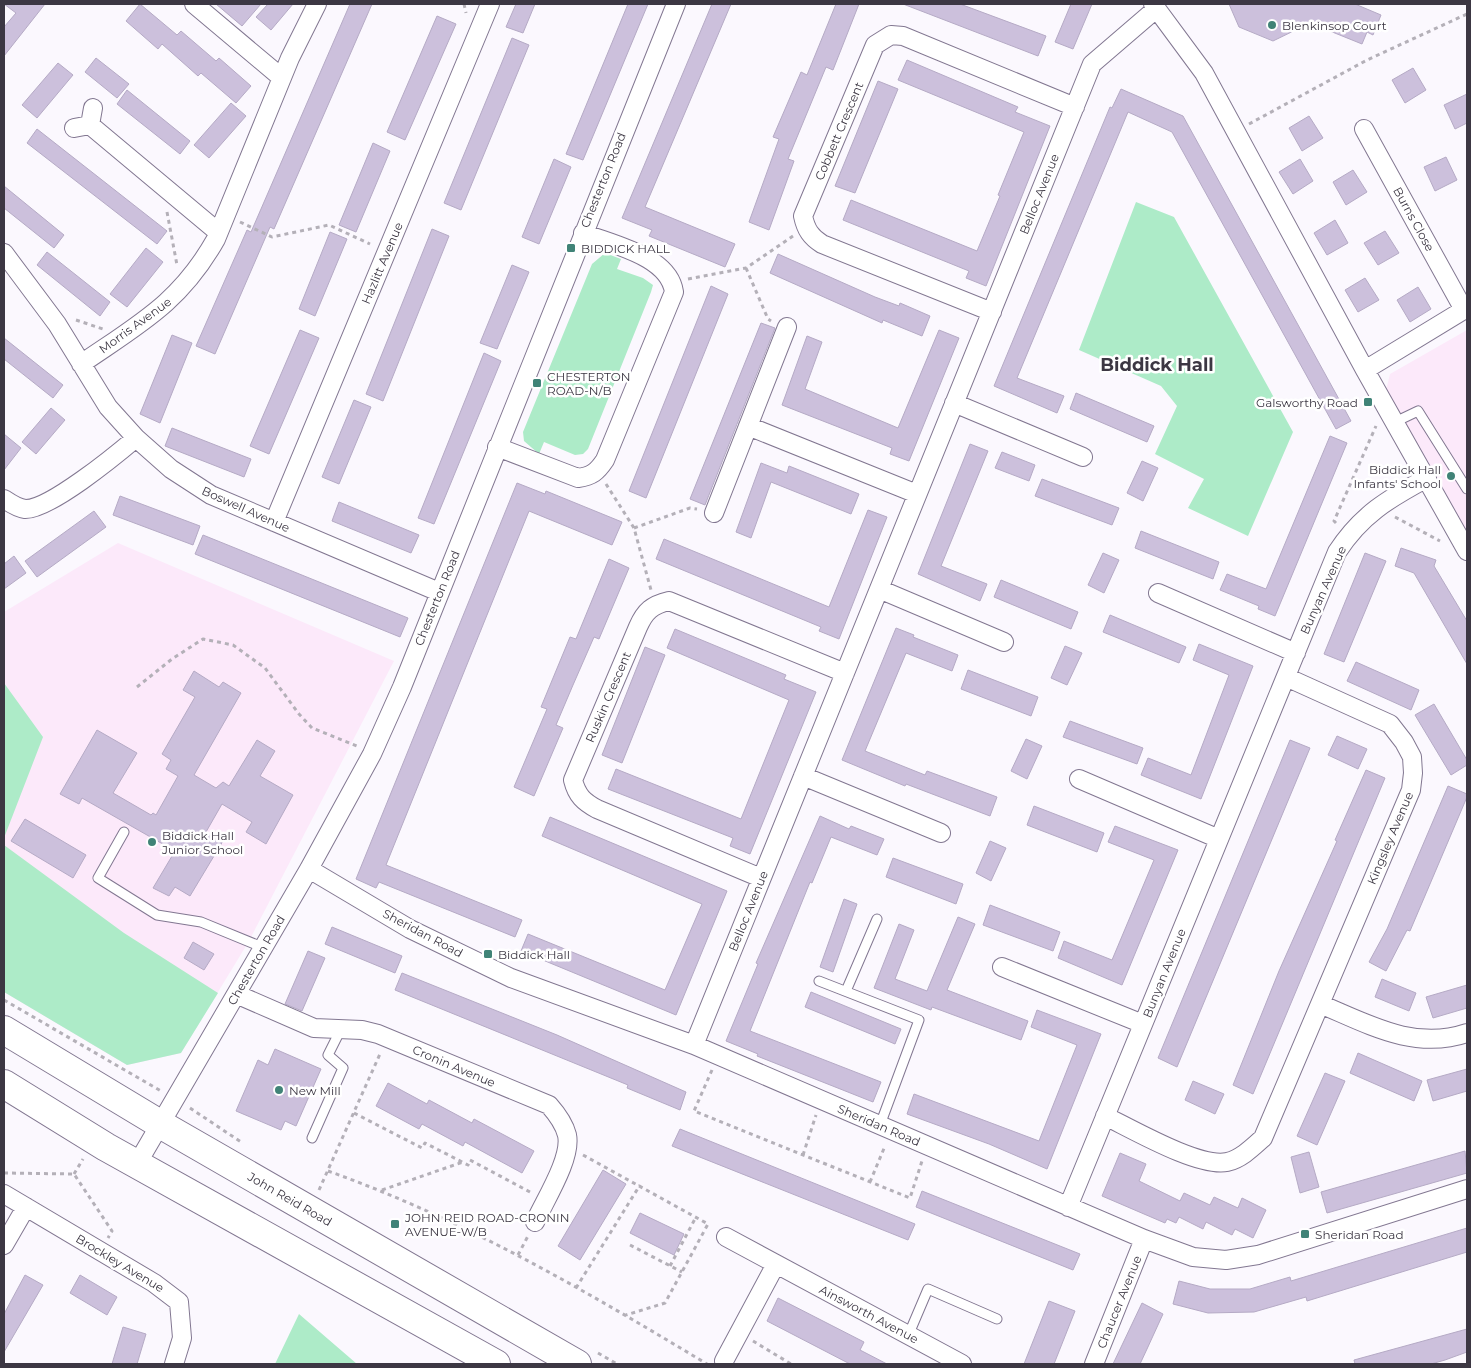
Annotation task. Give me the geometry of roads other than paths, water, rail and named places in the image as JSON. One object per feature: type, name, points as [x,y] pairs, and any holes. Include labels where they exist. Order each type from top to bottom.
[{"type":"highway","name":"John Reid Road","points":[[4,1030],[160,1124],[577,1364]]},
{"type":"highway","points":[[4,1084],[137,1164],[496,1364]]},
{"type":"street","points":[[194,4],[282,78]]},
{"type":"street","name":"Morris Avenue","points":[[80,364],[160,309],[182,288],[205,258],[218,232],[282,78],[317,4]]},
{"type":"street","name":"Hazlitt Avenue","points":[[274,522],[490,4]]},
{"type":"street","name":"Chesterton Road","points":[[137,1164],[309,869],[372,754],[440,592],[676,4]]},
{"type":"street","points":[[1154,6],[1204,73],[1365,370],[1467,551]]},
{"type":"street","name":"Belloc Avenue","points":[[694,1045],[1092,64],[1154,6]]},
{"type":"street","name":"Cobbett Crescent","points":[[992,312],[822,244],[813,238],[805,228],[803,216],[870,55],[875,45],[881,39],[891,35],[903,36],[1075,107]]},
{"type":"street","points":[[86,121],[218,232]]},
{"type":"street","name":"Burns Close","points":[[1364,129],[1466,309]]},
{"type":"street","points":[[497,447],[578,478],[589,476],[598,471],[605,460],[674,292],[673,282],[664,269],[652,260],[583,233]]},
{"type":"street","name":"Boswell Avenue","points":[[4,253],[47,311],[108,407],[136,438],[171,469],[210,495],[440,592]]},
{"type":"street","points":[[1365,370],[1466,309]]},
{"type":"street","points":[[714,513],[787,327]]},
{"type":"street","points":[[954,402],[1083,457]]},
{"type":"street","points":[[748,426],[917,494]]},
{"type":"street","points":[[4,499],[12,505],[25,509],[37,505],[97,470],[136,438]]},
{"type":"street","name":"Bunyan Avenue","points":[[1068,1207],[1337,552],[1367,515],[1427,478]]},
{"type":"street","points":[[879,589],[1004,642]]},
{"type":"street","points":[[1158,593],[1296,653]]},
{"type":"street","name":"Ruskin Crescent","points":[[761,878],[597,809],[584,802],[576,792],[573,780],[644,614],[655,604],[669,601],[845,673]]},
{"type":"street","name":"Kingsley Avenue","points":[[1105,1116],[1198,1160],[1227,1162],[1245,1153],[1263,1138],[1411,790],[1412,757],[1404,742],[1390,724],[1286,677]]},
{"type":"street","points":[[803,776],[941,833]]},
{"type":"street","points":[[1080,779],[1219,838]]},
{"type":"street","name":"Sheridan Road","points":[[309,869],[410,929],[511,978],[694,1045],[1068,1207],[1193,1257],[1226,1260],[1258,1255],[1467,1189]]},
{"type":"street","name":"Bunyan Avenue","points":[[1002,967],[1143,1024]]},
{"type":"street","name":"Cronin Avenue","points":[[236,994],[314,1028],[362,1030],[388,1038],[549,1104],[562,1120],[567,1136],[567,1153],[535,1222]]},
{"type":"street","points":[[1320,1004],[1383,1031],[1420,1040],[1467,1033]]},
{"type":"street","name":"Brockley Avenue","points":[[4,1194],[154,1283],[179,1302],[182,1338],[174,1364]]},
{"type":"street","points":[[4,1245],[26,1207]]},
{"type":"street","name":"Ainsworth Avenue","points":[[726,1237],[962,1364]]},
{"type":"street","name":"Chaucer Avenue","points":[[1094,1364],[1144,1239]]},
{"type":"street","points":[[716,1362],[739,1333],[776,1264]]},
{"type":"lane","points":[[1395,422],[1418,411],[1467,489]]},
{"type":"lane","points":[[124,832],[98,878],[157,915],[201,922],[262,947]]},
{"type":"lane","points":[[846,991],[877,919]]},
{"type":"lane","points":[[819,981],[919,1020],[885,1128]]},
{"type":"lane","points":[[312,1138],[343,1068],[328,1055],[342,1029]]},
{"type":"lane","points":[[908,1336],[928,1288],[997,1319]]},
{"type":"place","name":"Blenkinsop Court","points":[[1272,25]]},
{"type":"place","name":"BIDDICK HALL","points":[[571,248]]},
{"type":"place","name":"CHESTERTON ROAD-N/B","points":[[537,383]]},
{"type":"place","name":"Galsworthy Road","points":[[1368,402]]},
{"type":"place","name":"Biddick Hall Infants' School","points":[[1451,476]]},
{"type":"place","name":"Biddick Hall Junior School","points":[[152,842]]},
{"type":"place","name":"Biddick Hall","points":[[488,954]]},
{"type":"place","name":"New Mill","points":[[279,1090]]},
{"type":"place","name":"JOHN REID ROAD-CRONIN AVENUE-W/B","points":[[395,1224]]},
{"type":"place","name":"Sheridan Road","points":[[1305,1234]]},
{"type":"district","name":"Biddick Hall","points":[[1157,365]]}]
